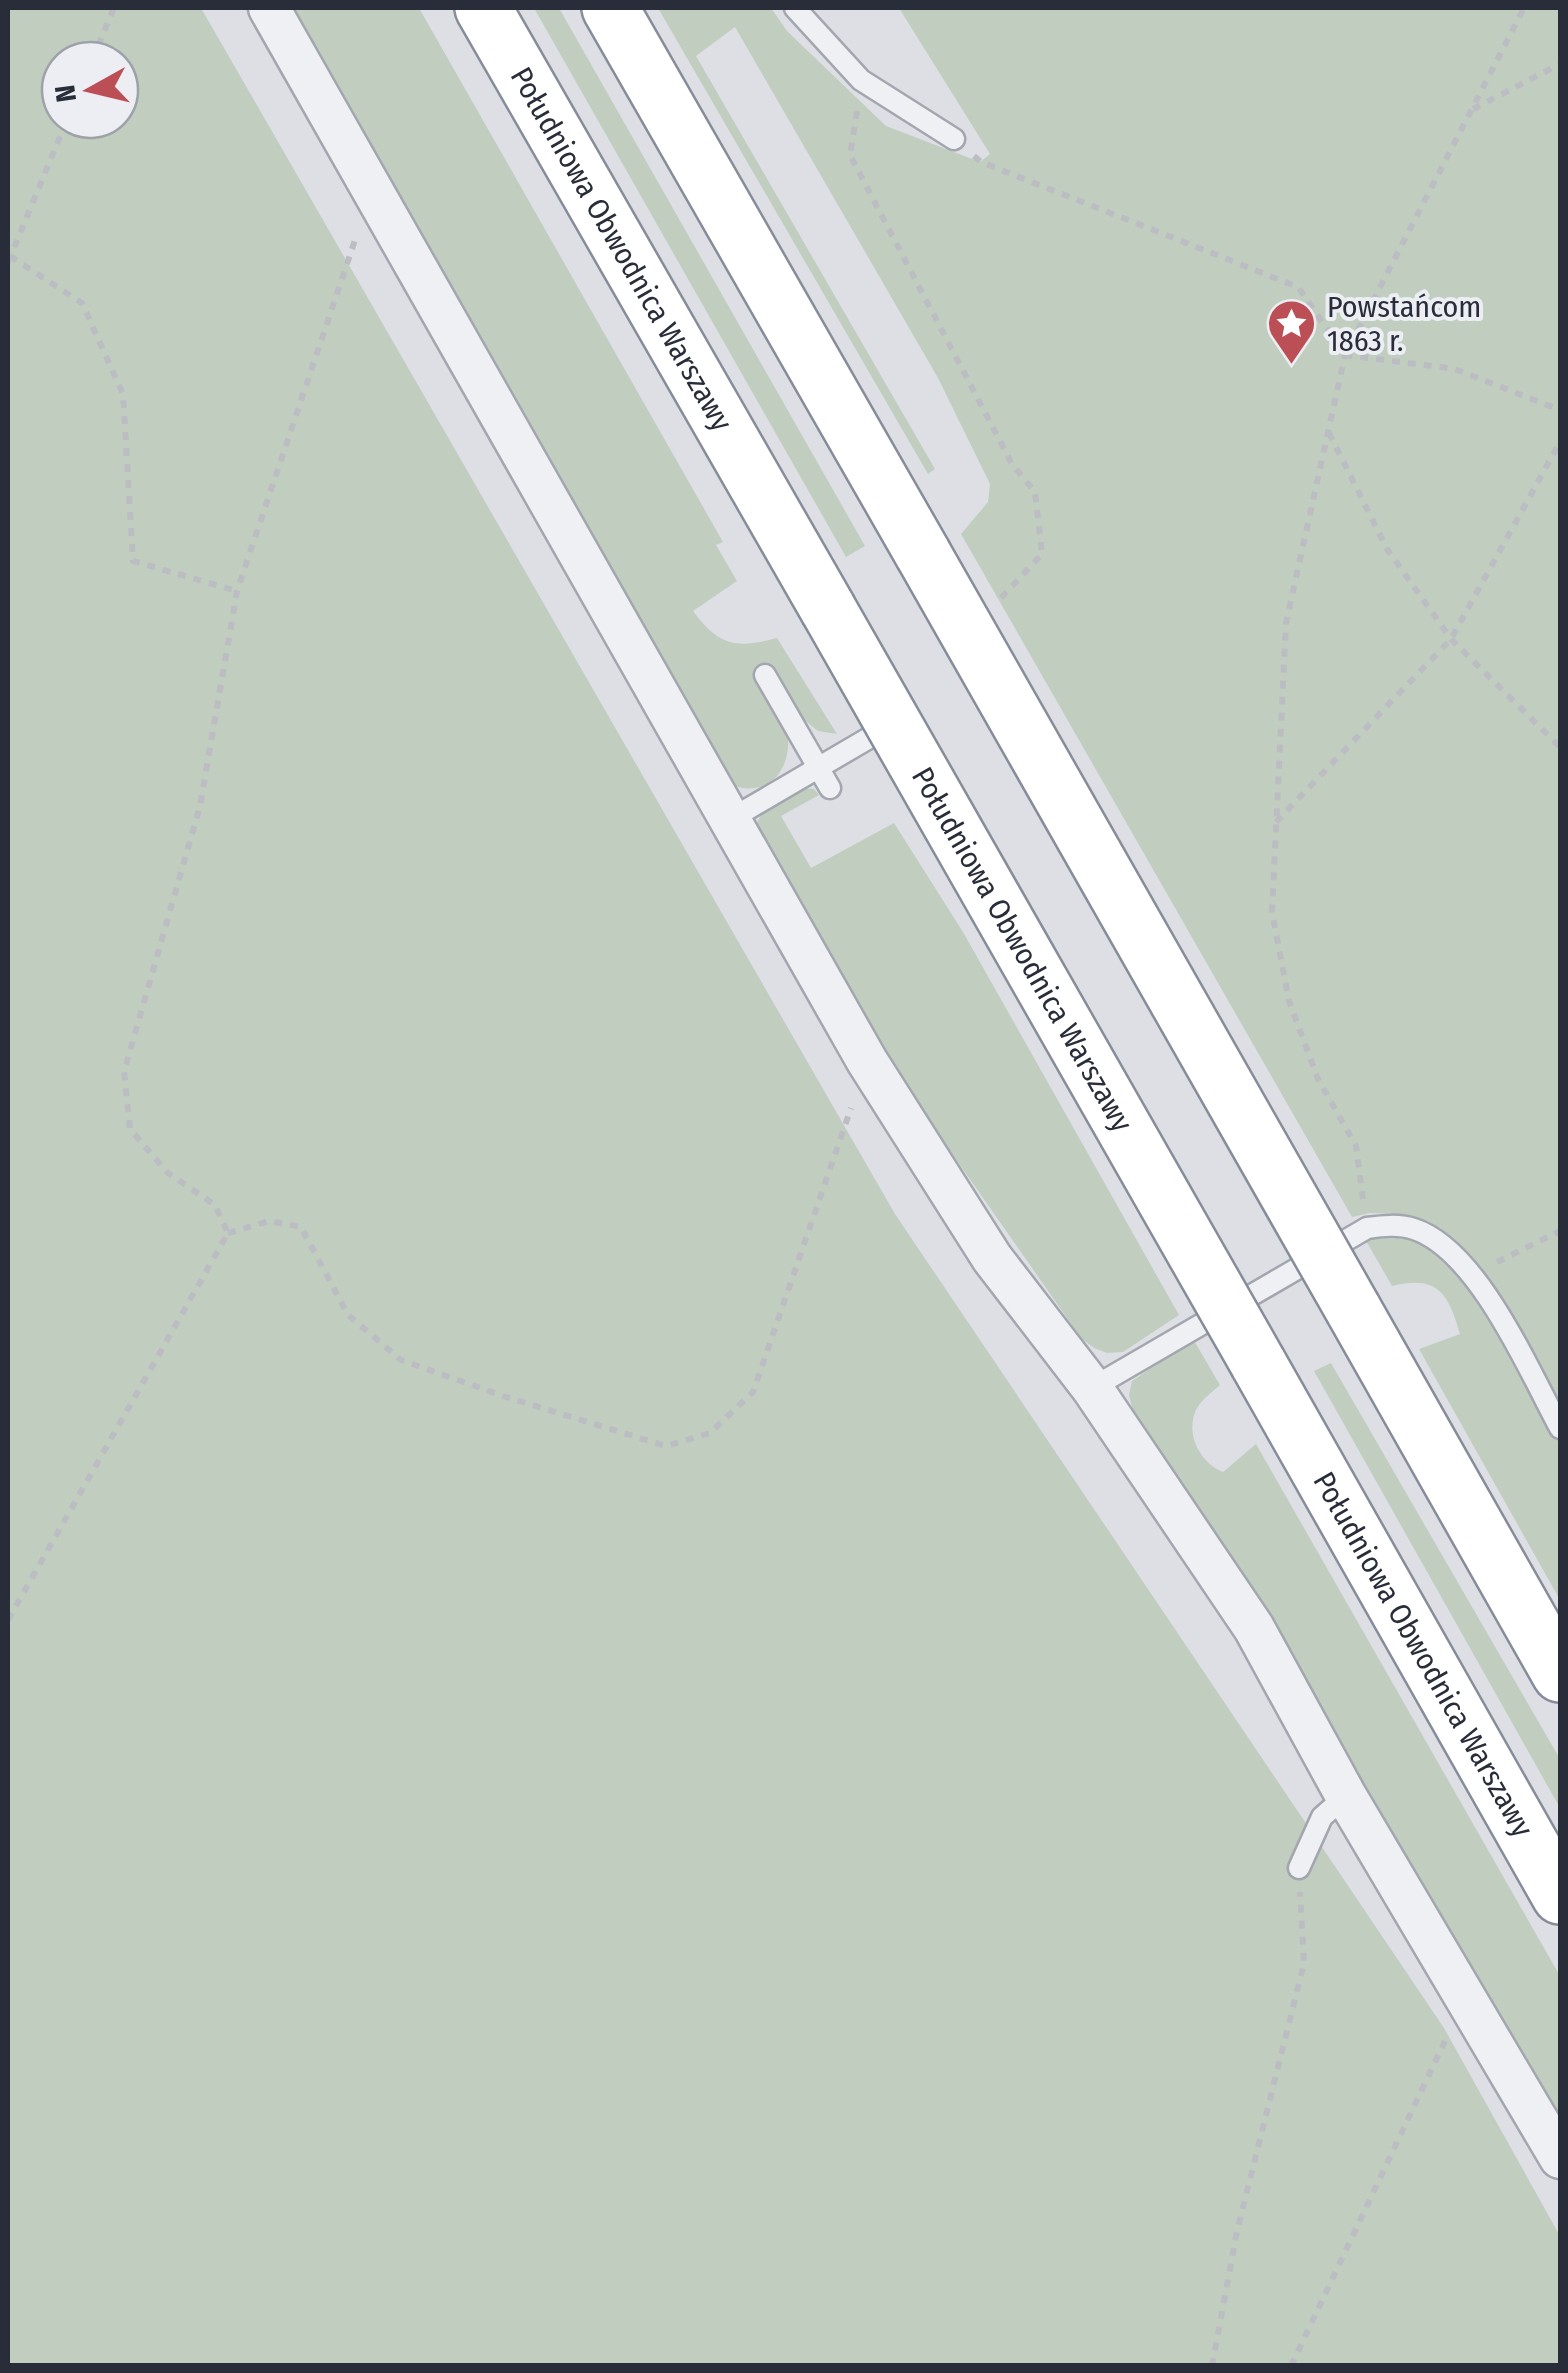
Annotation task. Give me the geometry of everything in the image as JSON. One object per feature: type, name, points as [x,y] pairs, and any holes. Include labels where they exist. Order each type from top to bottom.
[{"type":"highway","name":"Południowa Obwodnica Warszawy","points":[[483,8],[1560,1896]]},
{"type":"highway","points":[[610,8],[1560,1674]]},
{"type":"street","points":[[269,8],[867,1060],[992,1258],[1092,1388],[1254,1628],[1346,1796],[1560,2158]]},
{"type":"lane","points":[[795,8],[862,80],[954,139]]},
{"type":"lane","points":[[765,674],[830,788]]},
{"type":"lane","points":[[729,820],[869,738]]},
{"type":"lane","points":[[1092,1388],[1367,1228],[1392,1226],[1415,1229],[1440,1243],[1474,1274],[1560,1428]]},
{"type":"lane","points":[[1299,1868],[1322,1817],[1346,1796]]},
{"type":"path","points":[[100,40],[114,8]]},
{"type":"path","points":[[1367,1228],[1356,1146],[1318,1078],[1290,1001],[1272,912],[1286,623],[1345,355],[1524,8]]},
{"type":"path","points":[[1472,110],[1560,64]]},
{"type":"path","points":[[862,80],[850,155],[1012,464],[1035,492],[1042,554],[989,611]]},
{"type":"path","points":[[954,139],[980,162],[1298,288],[1345,355],[1455,369],[1560,410]]},
{"type":"path","points":[[59,140],[8,259],[82,303],[123,394],[133,561],[237,591]]},
{"type":"path","points":[[228,1232],[215,1206],[168,1173],[130,1128],[124,1072],[200,806],[237,591],[372,188]]},
{"type":"path","points":[[1329,433],[1386,550],[1451,639],[1560,747]]},
{"type":"path","points":[[1276,822],[1451,639],[1560,442]]},
{"type":"path","points":[[8,1620],[228,1232],[269,1221],[301,1228],[348,1315],[401,1360],[666,1446],[710,1433],[753,1392],[867,1060]]},
{"type":"path","points":[[1474,1274],[1560,1230]]},
{"type":"path","points":[[1212,2366],[1238,2232],[1304,1963],[1299,1868]]},
{"type":"path","points":[[1290,2366],[1465,2000]]},
{"type":"green space","points":[[8,8],[201,8],[895,1214],[1444,2028],[1560,2236],[1560,2365],[8,2366]]},
{"type":"green space","points":[[284,8],[419,8],[723,542],[716,545],[737,581],[693,611],[711,632],[729,642],[777,638],[837,734],[818,731],[798,715],[786,726],[788,741],[783,766],[767,784],[743,788],[728,784]]},
{"type":"green space","points":[[534,8],[559,8],[865,546],[846,557]]},
{"type":"green space","points":[[658,8],[771,8],[787,31],[886,126],[980,162],[990,154],[899,8],[1560,8],[1560,1411],[1494,1302],[1441,1229],[1395,1214],[1352,1217],[961,534],[988,502],[990,484],[938,378],[735,27],[696,56],[935,469],[928,474]]},
{"type":"green space","points":[[814,789],[819,795],[781,816],[811,868],[894,823],[963,932],[1179,1315],[1123,1352],[1107,1353],[1081,1338],[881,1052],[756,826],[765,809],[779,797],[796,790]]},
{"type":"green space","points":[[1365,1239],[1428,1241],[1475,1293],[1560,1444],[1560,1600],[1419,1349],[1460,1334],[1451,1308],[1439,1290],[1431,1286],[1392,1286]]},
{"type":"green space","points":[[1193,1339],[1220,1385],[1203,1400],[1193,1419],[1194,1438],[1201,1455],[1223,1472],[1256,1444],[1560,1976],[1560,2139],[1135,1419],[1129,1395],[1132,1381]]},
{"type":"green space","points":[[1331,1363],[1560,1759],[1560,1808],[1314,1371]]},
{"type":"place","name":"Powstańcom 1863 r.","points":[[1292,366]]}]
